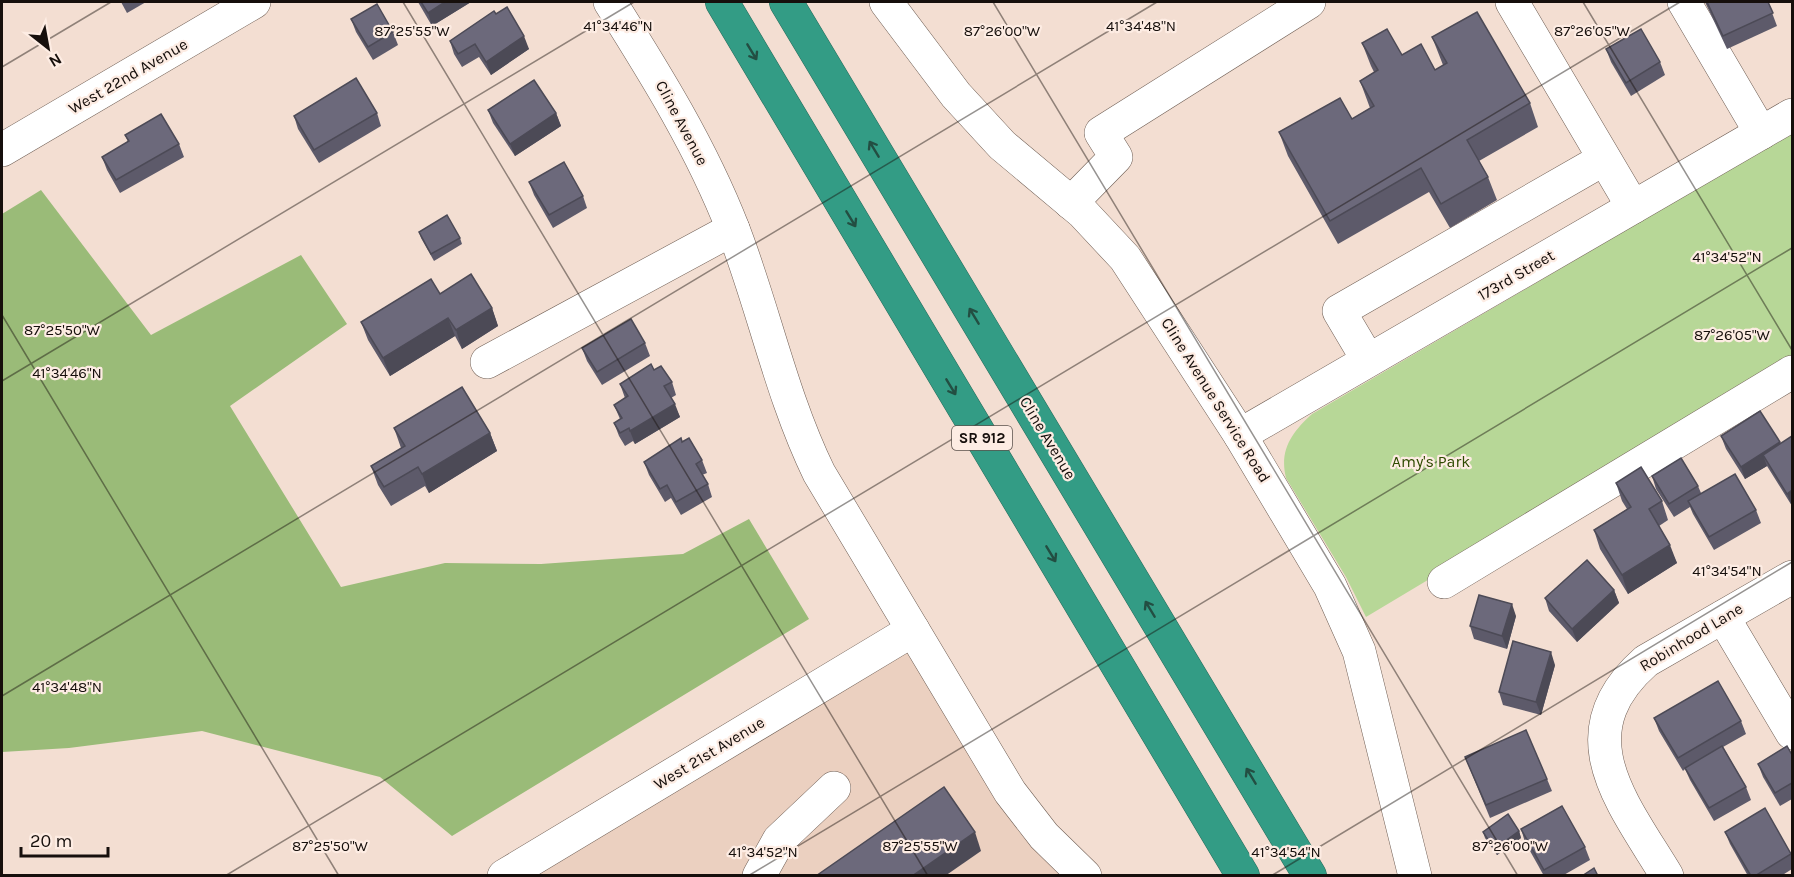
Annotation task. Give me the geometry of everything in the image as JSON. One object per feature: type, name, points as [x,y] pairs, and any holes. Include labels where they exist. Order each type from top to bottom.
[{"type":"highway","name":"SR 912","points":[[722,2],[1243,876]]},
{"type":"highway","name":"Cline Avenue","points":[[786,2],[1310,876]]},
{"type":"street","name":"West 22nd Avenue","points":[[2,150],[254,2]]},
{"type":"street","name":"Cline Avenue","points":[[610,2],[686,124],[733,229],[807,450],[855,536],[1022,810],[1069,871]]},
{"type":"street","name":"Cline Avenue Service Road","points":[[886,2],[956,95],[994,137],[1071,203],[1125,258],[1240,435],[1330,586],[1359,651],[1415,876]]},
{"type":"street","points":[[1071,203],[1116,157],[1101,133],[1309,2]]},
{"type":"street","points":[[1512,2],[1633,207]]},
{"type":"street","points":[[1684,2],[1761,133]]},
{"type":"street","name":"173rd Street","points":[[1240,435],[1792,115]]},
{"type":"street","points":[[1368,360],[1339,311],[1605,159]]},
{"type":"street","points":[[487,362],[733,229]]},
{"type":"street","points":[[1444,582],[1792,372]]},
{"type":"street","name":"Robinhood Lane","points":[[1667,876],[1618,794],[1607,770],[1605,741],[1609,715],[1616,696],[1628,678],[1640,667],[1792,577]]},
{"type":"street","points":[[1723,617],[1792,733]]},
{"type":"street","name":"West 21st Avenue","points":[[504,876],[913,630]]},
{"type":"street","points":[[759,876],[779,840],[834,788]]},
{"type":"shaded area","points":[[913,630],[1069,876],[506,876]]},
{"type":"green space","name":"Amy's Park","points":[[1792,133],[1792,362],[1366,617],[1346,577],[1286,478],[1284,459],[1286,450],[1299,428],[1312,414]]},
{"type":"green space","points":[[41,190],[151,335],[301,255],[347,324],[230,406],[341,587],[445,563],[541,564],[683,554],[749,519],[809,619],[452,836],[380,777],[202,731],[69,748],[2,752],[2,214]]},
{"type":"building","points":[[421,2],[445,2],[428,13]]},
{"type":"building","points":[[1707,2],[1768,2],[1773,13],[1723,36]]},
{"type":"building","points":[[377,4],[393,32],[368,47],[351,19]]},
{"type":"building","points":[[507,7],[524,36],[486,62],[475,44],[458,54],[450,41],[494,11],[496,14]]},
{"type":"building","points":[[1477,12],[1530,103],[1467,140],[1488,177],[1441,204],[1421,168],[1330,221],[1279,132],[1340,98],[1352,119],[1374,106],[1360,81],[1378,70],[1362,43],[1387,29],[1402,55],[1421,44],[1435,70],[1447,63],[1432,37]]},
{"type":"building","points":[[1641,29],[1660,62],[1626,83],[1606,49]]},
{"type":"building","points":[[356,78],[377,113],[314,150],[294,116]]},
{"type":"building","points":[[534,80],[556,113],[510,144],[488,110]]},
{"type":"building","points":[[161,114],[179,144],[116,180],[102,157],[129,141],[125,135]]},
{"type":"building","points":[[564,162],[583,196],[549,215],[529,182]]},
{"type":"building","points":[[447,215],[460,238],[431,254],[419,232]]},
{"type":"building","points":[[471,274],[492,308],[456,330],[448,318],[383,358],[361,322],[431,279],[440,294]]},
{"type":"building","points":[[631,319],[645,343],[597,372],[582,348]]},
{"type":"building","points":[[651,364],[654,370],[661,366],[672,382],[664,386],[675,404],[630,431],[629,428],[620,433],[614,423],[622,418],[614,405],[628,396],[620,384]]},
{"type":"building","points":[[462,387],[490,433],[422,474],[418,467],[384,487],[371,466],[405,446],[394,428]]},
{"type":"building","points":[[1760,411],[1780,442],[1741,467],[1721,436]]},
{"type":"building","points":[[1792,436],[1792,490],[1787,494],[1763,455]]},
{"type":"building","points":[[681,438],[682,442],[689,438],[702,460],[696,464],[708,484],[676,502],[667,485],[660,489],[644,462]]},
{"type":"building","points":[[1681,458],[1698,486],[1669,504],[1652,476]]},
{"type":"building","points":[[1641,467],[1662,501],[1649,509],[1670,545],[1622,575],[1594,530],[1631,507],[1616,483]]},
{"type":"building","points":[[1735,474],[1756,510],[1709,537],[1688,501]]},
{"type":"building","points":[[1587,560],[1614,590],[1572,629],[1545,598]]},
{"type":"building","points":[[1479,595],[1512,604],[1502,636],[1470,626]]},
{"type":"building","points":[[1513,641],[1551,652],[1536,702],[1499,692]]},
{"type":"building","points":[[1718,681],[1741,721],[1678,758],[1654,718]]},
{"type":"building","points":[[1526,730],[1547,779],[1486,805],[1465,757]]},
{"type":"building","points":[[1722,746],[1746,787],[1709,808],[1685,768]]},
{"type":"building","points":[[1787,746],[1792,755],[1792,783],[1775,793],[1758,764]]},
{"type":"building","points":[[944,787],[975,832],[912,876],[816,876]]},
{"type":"building","points":[[1562,806],[1585,847],[1544,870],[1521,829]]},
{"type":"building","points":[[1765,808],[1791,854],[1755,876],[1751,876],[1725,832]]},
{"type":"building","points":[[1508,814],[1519,831],[1494,849],[1483,832]]},
{"type":"building","points":[[1594,868],[1598,876],[1582,876]]}]
